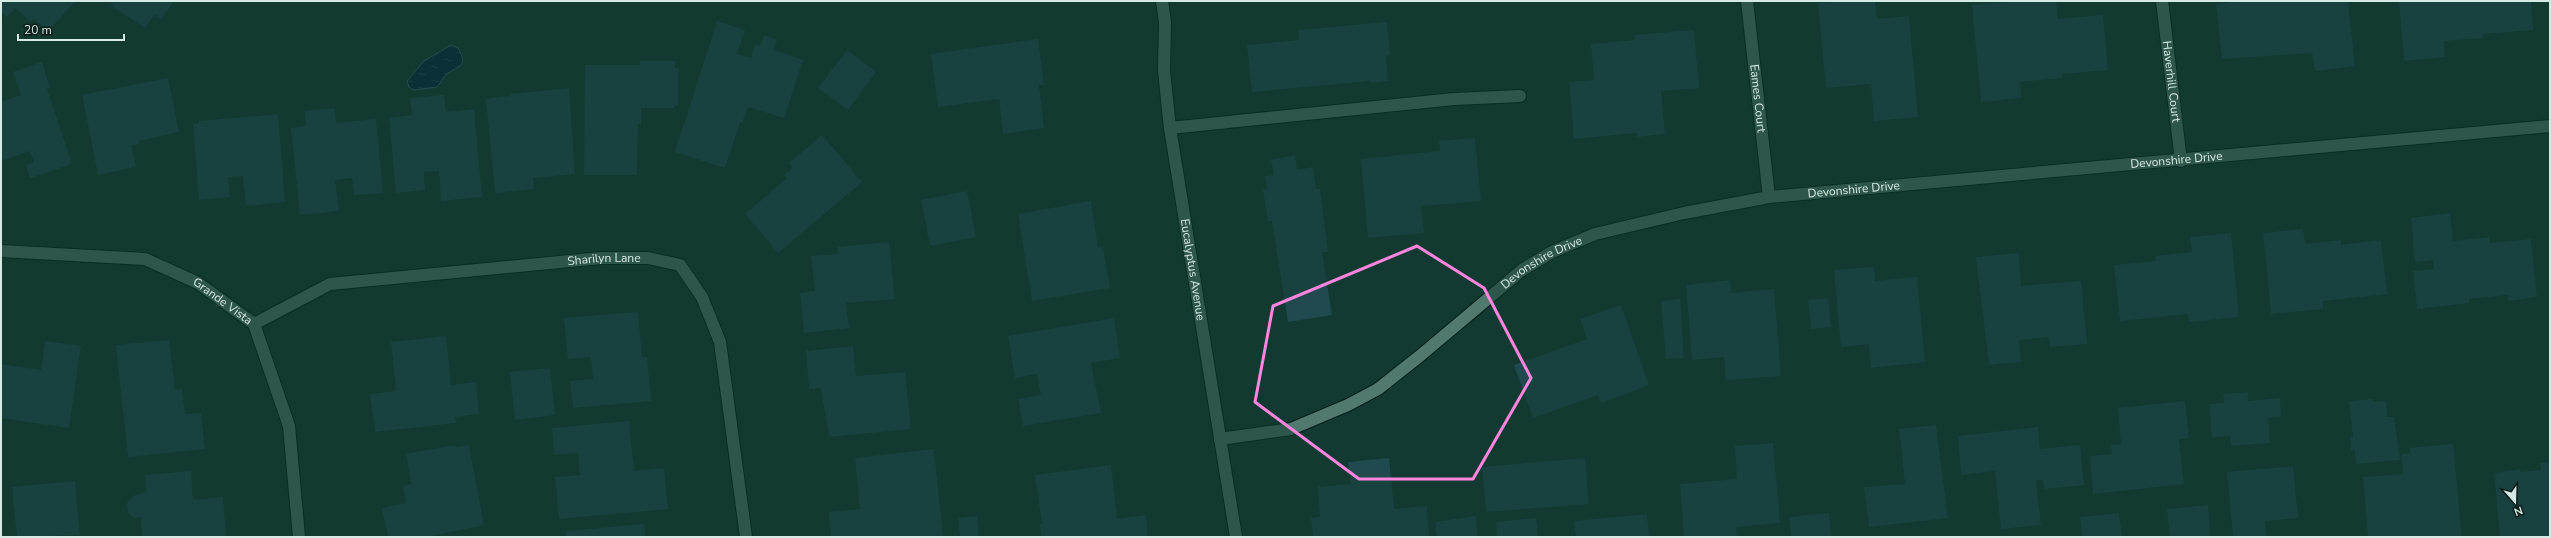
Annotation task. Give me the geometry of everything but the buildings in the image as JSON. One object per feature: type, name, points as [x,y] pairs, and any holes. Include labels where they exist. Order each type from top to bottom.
[{"type":"street","name":"Eucalyptus Avenue","points":[[1162,1],[1165,22],[1164,71],[1170,128],[1236,537]]},
{"type":"street","name":"Eames Court","points":[[1747,1],[1769,197]]},
{"type":"street","name":"Haverhill Court","points":[[2162,1],[2180,161]]},
{"type":"street","points":[[1170,128],[1454,99],[1520,96]]},
{"type":"street","name":"Devonshire Drive","points":[[1220,439],[1291,428],[1341,408],[1378,389],[1522,270],[1552,252],[1595,234],[1684,213],[1769,197],[2180,161],[2550,126]]},
{"type":"street","name":"Grande Vista","points":[[1,251],[145,259],[198,283],[254,324],[289,426],[299,537]]},
{"type":"street","name":"Sharilyn Lane","points":[[254,324],[330,284],[601,258],[648,258],[680,265],[702,297],[720,342],[746,537]]},
{"type":"highlighted area","points":[[1417,246],[1484,288],[1531,378],[1473,479],[1359,479],[1255,402],[1273,306]]},
{"type":"water","points":[[451,45],[458,48],[461,54],[462,62],[459,67],[447,74],[437,87],[414,90],[409,87],[407,81],[424,61]]}]
